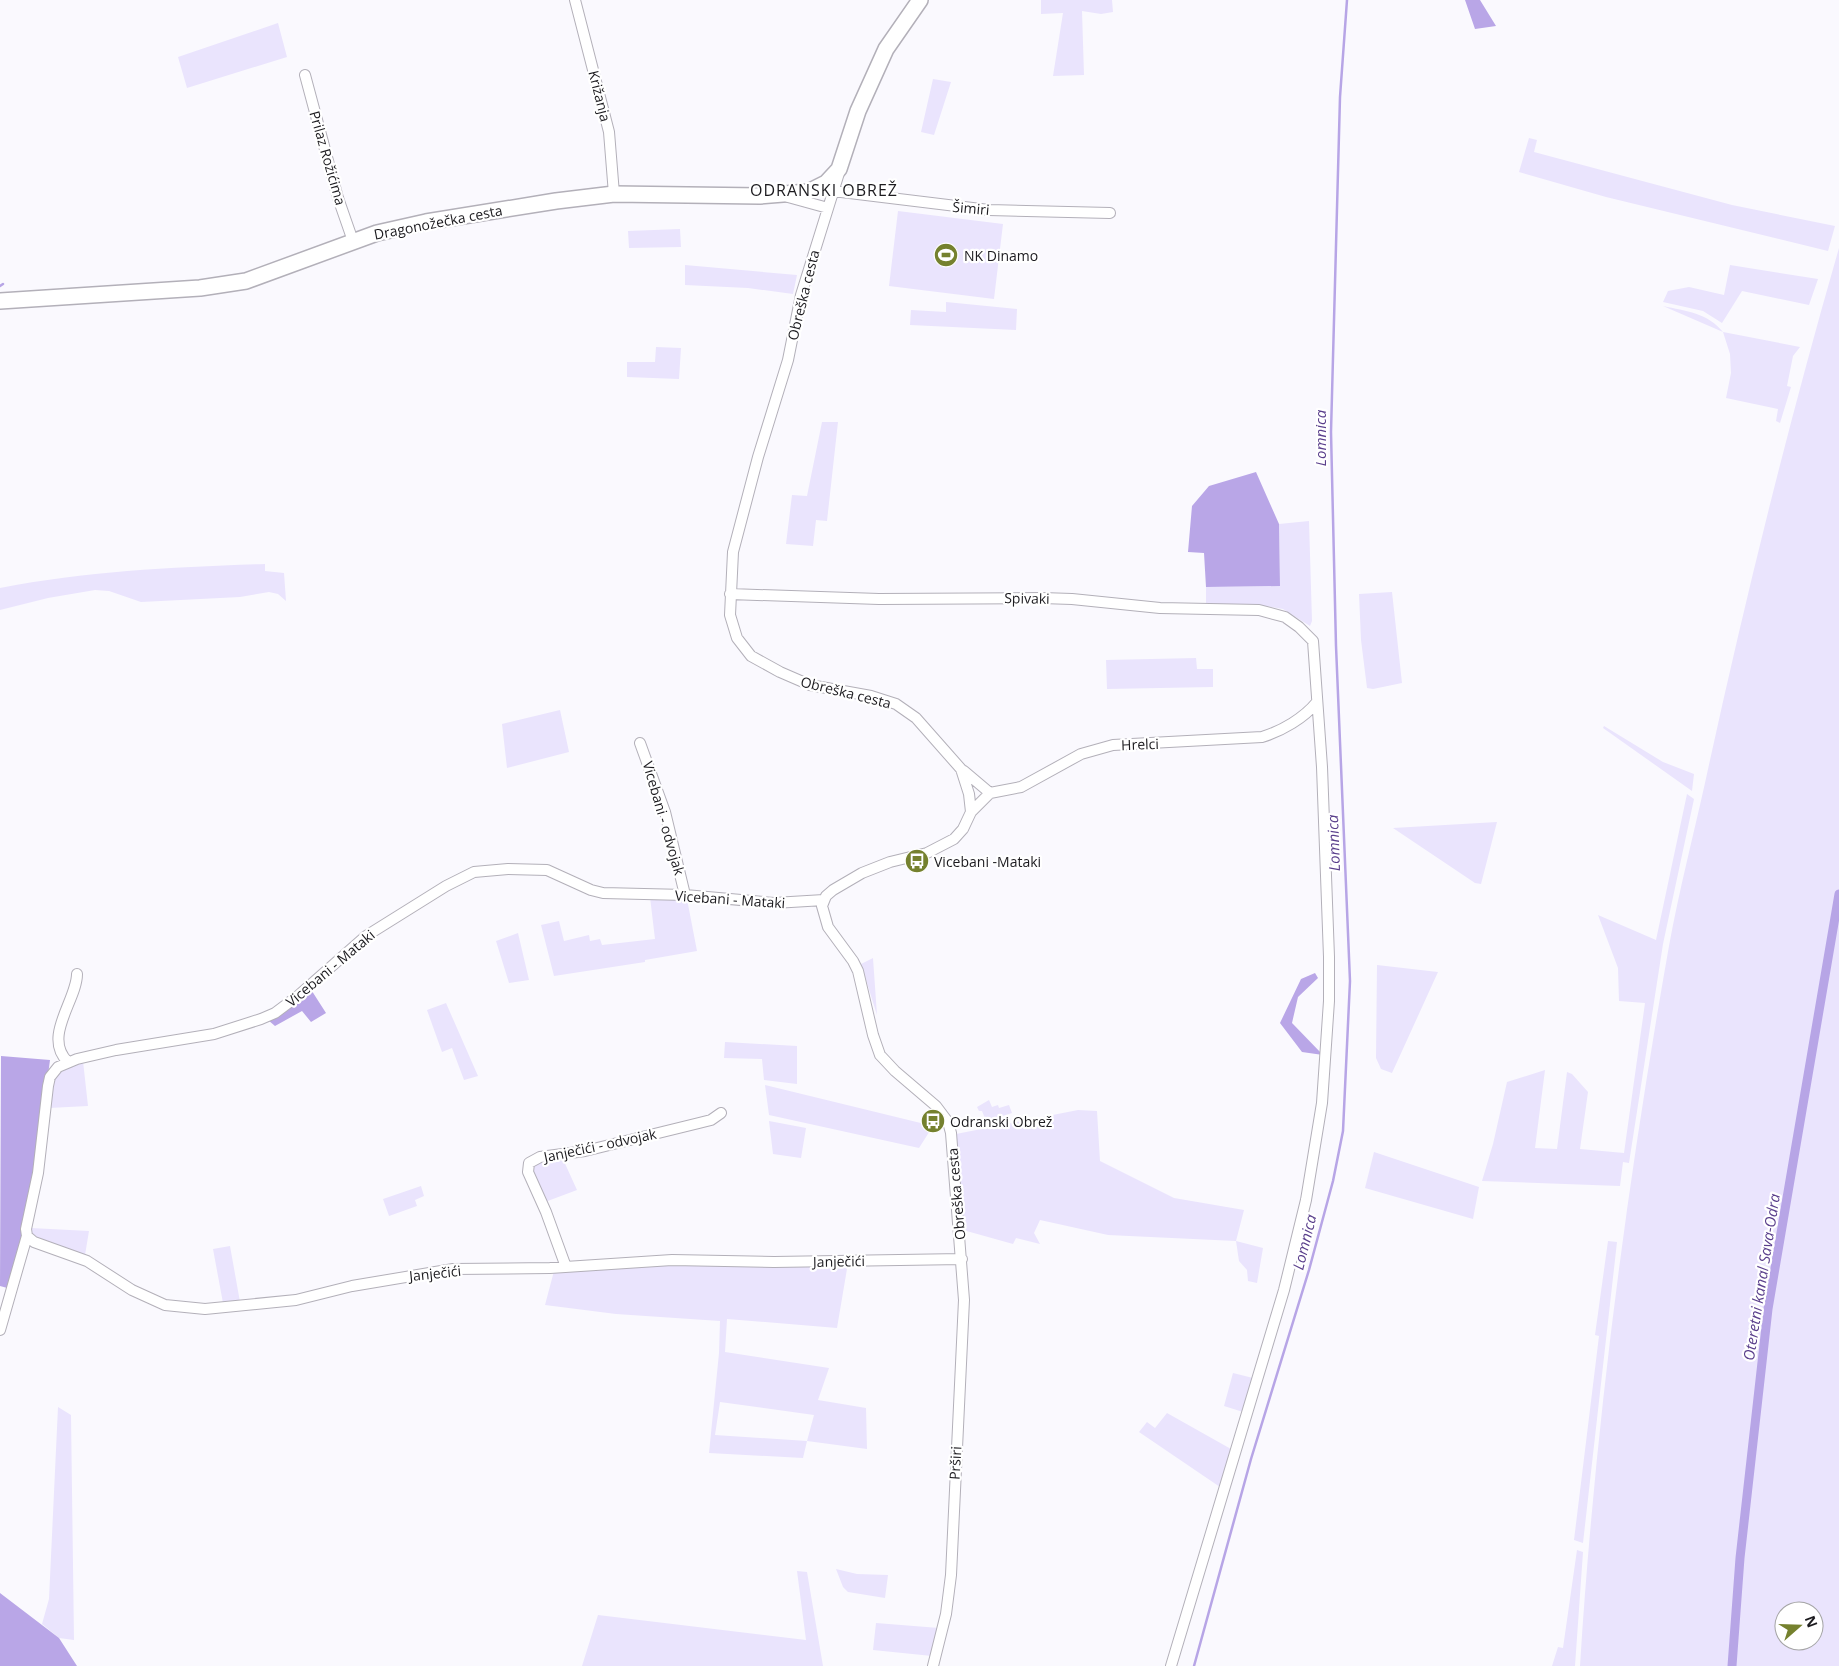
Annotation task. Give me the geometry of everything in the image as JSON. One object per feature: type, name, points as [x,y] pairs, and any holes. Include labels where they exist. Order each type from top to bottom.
[{"type":"main road","name":"Obreška cesta","points":[[842,163],[858,111],[886,49],[920,0]]},
{"type":"main road","name":"Dragonožečka cesta","points":[[0,301],[200,288],[246,281],[353,241],[426,222],[614,194],[783,195],[803,193],[818,188],[833,177],[842,163]]},
{"type":"street","name":"Križanja","points":[[575,0],[609,132],[614,194]]},
{"type":"street","name":"Prilaz Rožićima","points":[[305,75],[338,198],[353,241]]},
{"type":"street","name":"Obreška cesta","points":[[842,163],[801,295],[788,360],[758,457],[733,552],[730,594],[732,627],[743,648],[751,656],[780,672],[810,686],[871,696],[896,704],[916,718],[962,769],[969,794],[971,812]]},
{"type":"street","name":"Šimiri","points":[[833,191],[989,210],[1110,213]]},
{"type":"street","points":[[783,195],[828,208]]},
{"type":"street","name":"Spivaki","points":[[730,594],[879,599],[1006,597],[1072,599],[1160,608],[1252,609],[1272,612],[1300,627],[1313,641],[1317,702]]},
{"type":"street","points":[[1171,1666],[1284,1290],[1306,1200],[1316,1148],[1322,1103],[1330,1001],[1322,767],[1317,702]]},
{"type":"street","name":"Hrelci","points":[[990,793],[1021,787],[1081,754],[1103,747],[1262,737],[1280,730],[1296,720],[1317,702]]},
{"type":"street","name":"Vicebani - odvojak","points":[[640,742],[665,812],[685,895]]},
{"type":"street","points":[[824,900],[833,890],[862,873],[942,846],[962,829],[971,812],[990,793],[962,769]]},
{"type":"street","name":"Vicebani - Mataki","points":[[27,1236],[26,1229],[38,1173],[48,1086],[53,1072],[68,1062],[116,1050],[199,1037],[261,1019],[275,1013],[299,995],[366,936],[446,886],[474,872],[508,868],[538,869],[557,873],[597,892],[685,895],[774,903],[824,900]]},
{"type":"street","name":"Obreška cesta","points":[[824,900],[822,911],[828,927],[853,961],[858,971],[873,1035],[880,1055],[891,1068],[936,1106],[948,1122],[951,1133],[962,1259]]},
{"type":"street","points":[[68,1062],[60,1051],[58,1042],[63,1012],[77,974]]},
{"type":"street","name":"Janječići - odvojak","points":[[566,1267],[546,1212],[528,1172],[529,1163],[540,1157],[585,1151],[711,1120],[721,1113]]},
{"type":"street","points":[[0,1330],[27,1236]]},
{"type":"street","name":"Janječići","points":[[27,1236],[34,1242],[87,1261],[132,1290],[165,1305],[205,1309],[296,1300],[352,1286],[426,1272],[453,1269],[566,1267],[664,1260],[774,1262],[962,1259]]},
{"type":"street","name":"Prširi","points":[[933,1666],[946,1614],[951,1575],[963,1332],[962,1259]]},
{"type":"shaded area","points":[[1041,0],[1112,0],[1113,12],[1101,14],[1082,11],[1084,75],[1053,76],[1063,13],[1041,14]]},
{"type":"shaded area","points":[[1465,0],[1480,0],[1496,26],[1475,29]]},
{"type":"shaded area","points":[[278,23],[287,57],[187,88],[178,57]]},
{"type":"shaded area","points":[[933,79],[951,82],[934,135],[921,132]]},
{"type":"shaded area","points":[[1529,138],[1537,140],[1534,152],[1732,205],[1835,226],[1828,251],[1606,197],[1519,172]]},
{"type":"shaded area","name":"NK Dinamo","points":[[898,211],[1003,224],[994,299],[889,286]]},
{"type":"shaded area","points":[[680,229],[681,247],[629,248],[628,231]]},
{"type":"shaded area","points":[[1839,248],[1839,1666],[1580,1666],[1594,1486],[1614,1305],[1639,1125],[1654,1035],[1682,884],[1735,648],[1784,448]]},
{"type":"shaded area","points":[[685,265],[797,275],[793,294],[748,288],[685,285]]},
{"type":"shaded area","points":[[1730,265],[1818,279],[1809,305],[1742,291],[1722,323],[1703,311],[1663,302],[1668,291],[1689,287],[1724,295]]},
{"type":"shaded area","points":[[946,302],[1017,309],[1016,330],[910,325],[911,310],[946,312]]},
{"type":"shaded area","points":[[1663,306],[1688,311],[1703,317],[1711,321],[1723,332]]},
{"type":"shaded area","points":[[1723,332],[1800,347],[1793,356],[1787,386],[1791,387],[1780,423],[1776,421],[1778,409],[1726,398],[1731,373],[1730,354]]},
{"type":"shaded area","points":[[656,347],[681,348],[679,379],[627,377],[627,362],[655,362]]},
{"type":"shaded area","points":[[822,422],[838,422],[827,521],[816,520],[813,546],[786,544],[792,495],[807,496]]},
{"type":"shaded area","points":[[1256,472],[1279,524],[1280,586],[1206,587],[1204,553],[1188,552],[1192,506],[1209,486]]},
{"type":"shaded area","points":[[1309,521],[1312,621],[1310,626],[1283,609],[1266,606],[1206,607],[1206,587],[1280,586],[1279,524]]},
{"type":"shaded area","points":[[265,564],[265,571],[284,573],[286,601],[278,594],[269,592],[240,597],[141,602],[109,591],[95,590],[48,598],[0,610],[0,588],[33,582],[132,571]]},
{"type":"shaded area","points":[[1392,592],[1402,683],[1373,689],[1367,688],[1361,640],[1359,594]]},
{"type":"shaded area","points":[[1196,658],[1197,669],[1213,669],[1213,687],[1107,689],[1106,660]]},
{"type":"shaded area","points":[[560,710],[569,752],[507,768],[502,724]]},
{"type":"shaded area","points":[[1604,726],[1663,762],[1694,774],[1692,791],[1603,728]]},
{"type":"shaded area","points":[[1687,794],[1694,799],[1663,944],[1629,1163],[1623,1162],[1620,1186],[1482,1181],[1493,1144],[1507,1082],[1545,1070],[1535,1148],[1557,1149],[1567,1072],[1572,1074],[1588,1092],[1580,1149],[1624,1153],[1645,1003],[1619,1001],[1618,968],[1598,915],[1656,940]]},
{"type":"shaded area","points":[[1497,822],[1481,884],[1475,883],[1393,828]]},
{"type":"shaded area","points":[[650,897],[687,899],[697,951],[645,960],[645,962],[554,976],[541,925],[559,921],[564,941],[589,935],[590,941],[600,939],[602,945],[655,939]]},
{"type":"shaded area","points":[[518,933],[529,980],[509,983],[496,941]]},
{"type":"shaded area","points":[[873,958],[877,1015],[861,964]]},
{"type":"shaded area","points":[[1377,965],[1438,972],[1392,1073],[1381,1069],[1376,1058]]},
{"type":"shaded area","points":[[1315,973],[1318,978],[1298,997],[1292,1023],[1323,1055],[1302,1052],[1280,1023],[1301,979]]},
{"type":"shaded area","points":[[310,988],[326,1013],[311,1022],[302,1011],[275,1026],[268,1020]]},
{"type":"shaded area","points":[[446,1003],[478,1076],[464,1080],[452,1048],[442,1052],[427,1010]]},
{"type":"shaded area","points":[[725,1042],[797,1046],[797,1084],[764,1080],[762,1059],[724,1058]]},
{"type":"shaded area","points":[[1,1056],[50,1060],[35,1172],[11,1289],[0,1286]]},
{"type":"shaded area","points":[[83,1061],[88,1106],[49,1108],[52,1089],[57,1077],[66,1069]]},
{"type":"shaded area","points":[[765,1085],[933,1126],[919,1148],[769,1115]]},
{"type":"shaded area","points":[[989,1100],[992,1107],[998,1105],[999,1108],[1009,1105],[1012,1113],[986,1121],[982,1111],[979,1111],[977,1107]]},
{"type":"shaded area","points":[[1078,1110],[1097,1111],[1100,1161],[1174,1198],[1244,1210],[1236,1241],[1108,1235],[1040,1220],[1034,1233],[1040,1244],[1016,1238],[1013,1244],[963,1230],[956,1134]]},
{"type":"shaded area","points":[[769,1121],[806,1128],[801,1158],[773,1154]]},
{"type":"shaded area","points":[[1374,1152],[1479,1187],[1473,1219],[1365,1188]]},
{"type":"shaded area","points":[[562,1157],[577,1190],[545,1202],[534,1179],[531,1165]]},
{"type":"shaded area","points":[[421,1186],[424,1196],[415,1200],[417,1206],[389,1216],[383,1199]]},
{"type":"shaded area","points":[[31,1228],[89,1231],[85,1255],[38,1240],[31,1234]]},
{"type":"shaded area","points":[[1236,1241],[1263,1248],[1257,1283],[1248,1281],[1247,1270],[1239,1261]]},
{"type":"shaded area","points":[[1608,1241],[1617,1242],[1583,1543],[1574,1540],[1599,1336],[1595,1335]]},
{"type":"shaded area","points":[[230,1246],[240,1302],[223,1303],[213,1249]]},
{"type":"shaded area","points":[[848,1263],[837,1328],[727,1319],[725,1352],[829,1368],[818,1400],[866,1408],[867,1449],[807,1441],[803,1458],[709,1453],[719,1353],[720,1321],[616,1314],[545,1305],[554,1271],[638,1264]],"holes":[[[720,1402],[814,1415],[807,1441],[715,1435]]]},
{"type":"shaded area","points":[[1233,1373],[1253,1378],[1243,1412],[1224,1406]]},
{"type":"shaded area","points":[[58,1407],[71,1415],[74,1640],[59,1638],[42,1624],[49,1599]]},
{"type":"shaded area","points":[[1167,1413],[1231,1449],[1220,1487],[1139,1432],[1147,1422],[1155,1428]]},
{"type":"shaded area","points":[[1577,1550],[1583,1552],[1575,1666],[1552,1666],[1558,1647],[1563,1648]]},
{"type":"shaded area","points":[[836,1569],[857,1574],[888,1575],[885,1598],[848,1592],[843,1587]]},
{"type":"shaded area","points":[[797,1571],[807,1572],[823,1666],[582,1666],[598,1615],[806,1640]]},
{"type":"shaded area","points":[[0,1593],[59,1638],[77,1666],[0,1666]]},
{"type":"shaded area","points":[[876,1623],[939,1628],[932,1656],[873,1650]]},
{"type":"waterway","name":"Lomnica","points":[[1194,1666],[1251,1459],[1309,1270],[1333,1181],[1343,1131],[1350,981],[1336,646],[1331,432],[1340,97],[1347,0]]},
{"type":"waterway","name":"Oteretni kanal Sava-Odra","points":[[1732,1666],[1740,1558],[1768,1309],[1839,894]]},
{"type":"place","name":"NK Dinamo","points":[[946,255]]},
{"type":"place","name":"Vicebani -Mataki","points":[[917,861]]},
{"type":"place","name":"Odranski Obrež","points":[[933,1121]]},
{"type":"district","name":"ODRANSKI OBREŽ","points":[[824,190]]}]
